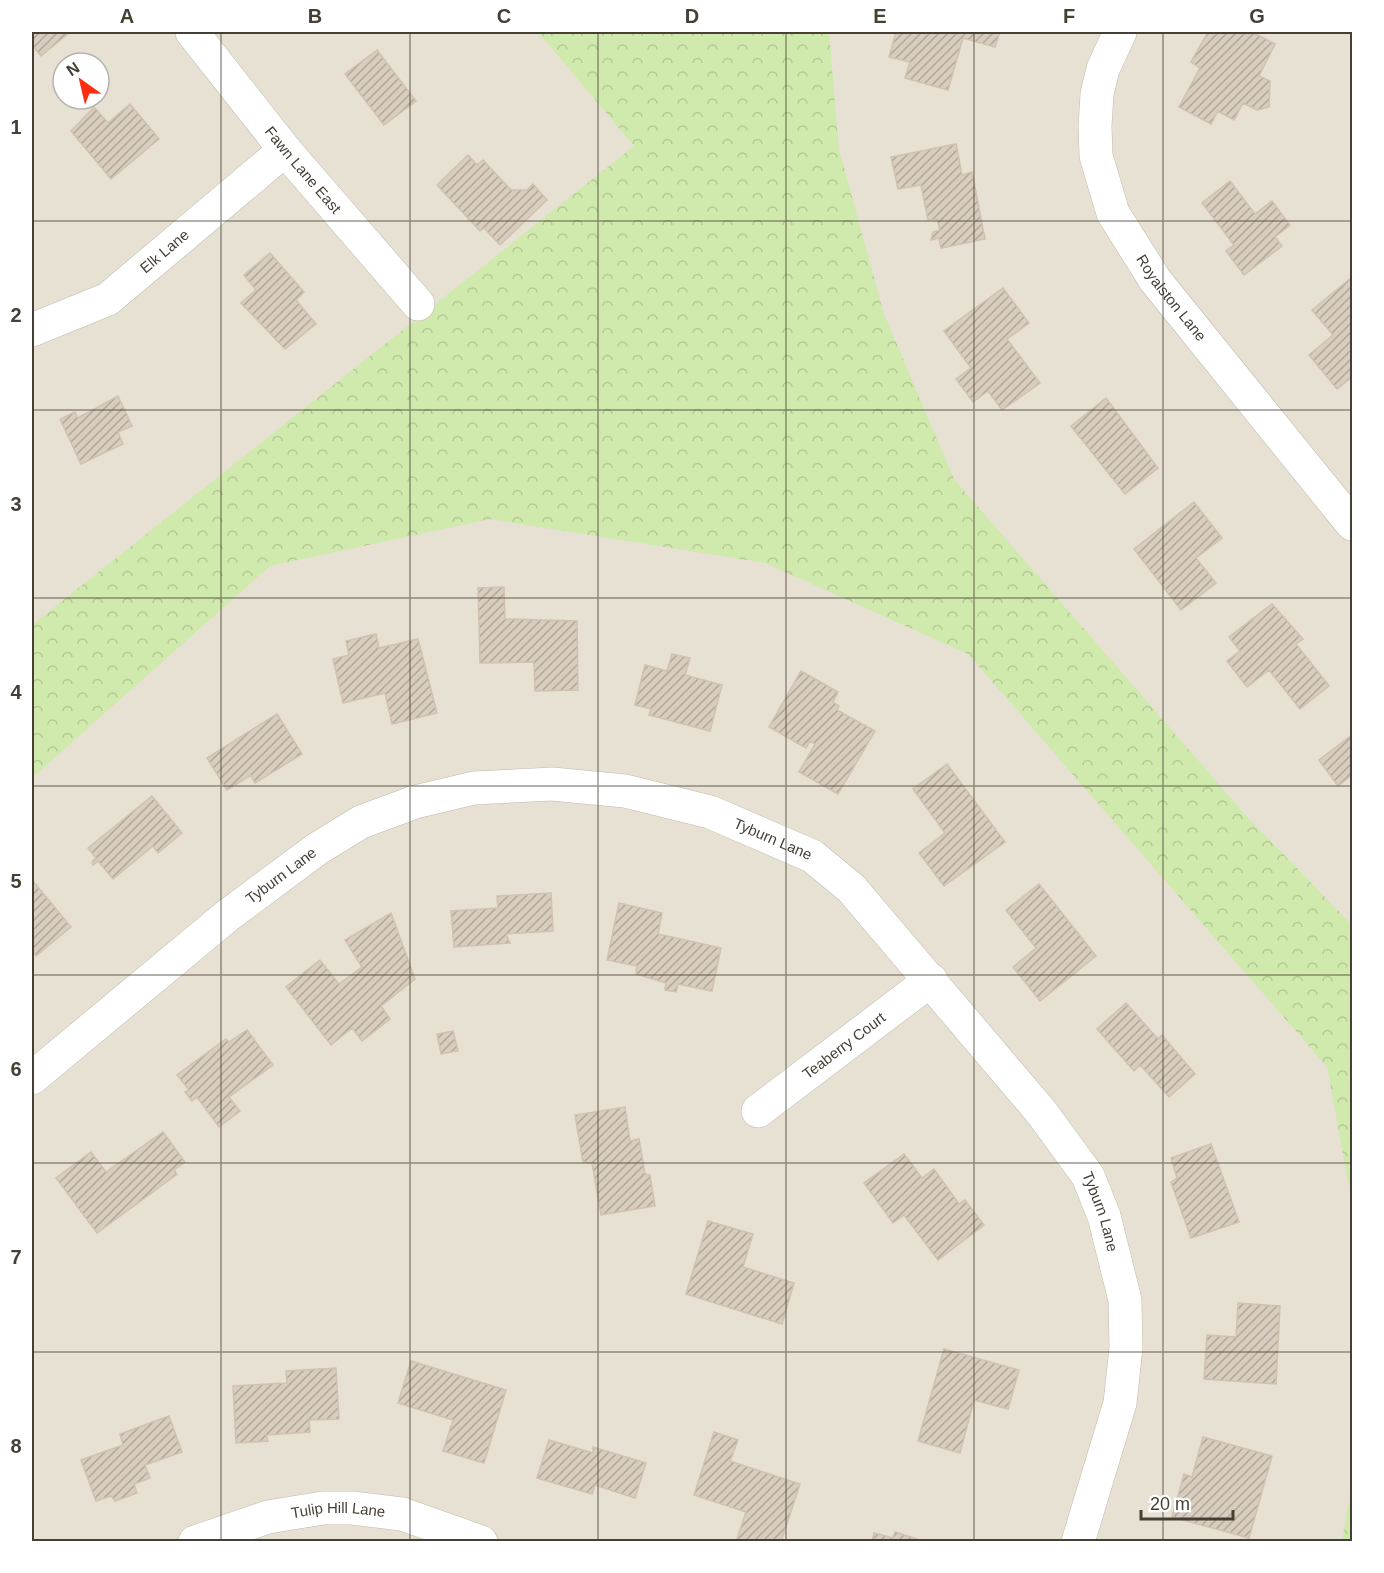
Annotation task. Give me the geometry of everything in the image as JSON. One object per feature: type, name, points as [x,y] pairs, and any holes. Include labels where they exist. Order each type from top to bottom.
[{"type":"street","name":"Fawn Lane East","points":[[192,32],[285,150],[418,304]]},
{"type":"street","name":"Royalston Lane","points":[[1120,32],[1102,69],[1097,94],[1095,126],[1096,156],[1113,213],[1155,280],[1353,524]]},
{"type":"street","name":"Elk Lane","points":[[32,330],[108,299],[285,150]]},
{"type":"street","name":"Tyburn Lane","points":[[32,1078],[227,916],[317,849],[361,822],[415,802],[474,788],[552,784],[625,791],[710,812],[812,856],[851,888],[931,980],[1067,1145],[1088,1176],[1104,1216],[1125,1300],[1126,1348],[1120,1403],[1078,1542]]},
{"type":"street","name":"Teaberry Court","points":[[758,1111],[931,980]]},
{"type":"street","name":"Tulip Hill Lane","points":[[195,1542],[268,1517],[323,1508],[352,1508],[402,1514],[481,1542]]},
{"type":"shaded area","points":[[32,32],[1352,32],[1352,1541],[32,1541]]},
{"type":"green space","points":[[538,32],[829,32],[839,149],[884,314],[954,479],[1249,819],[1352,925],[1352,1204],[1327,1067],[968,654],[765,563],[490,519],[270,566],[32,778],[32,625],[634,146]]},
{"type":"green space","points":[[1352,1483],[1352,1541],[1342,1541]]},
{"type":"building","points":[[32,32],[70,32],[41,56],[32,45]]},
{"type":"building","points":[[896,32],[1000,32],[995,47],[963,38],[948,90],[905,78],[910,62],[889,57]]},
{"type":"building","points":[[1208,32],[1252,32],[1275,44],[1259,76],[1270,81],[1269,107],[1257,110],[1243,103],[1234,120],[1218,111],[1211,124],[1179,107],[1200,68],[1191,62]]},
{"type":"building","points":[[377,50],[416,101],[384,125],[345,74]]},
{"type":"building","points":[[130,104],[159,139],[111,179],[71,131],[90,111],[98,111],[108,123]]},
{"type":"building","points":[[956,144],[962,175],[972,172],[985,239],[941,248],[939,238],[931,240],[933,232],[940,230],[937,219],[928,220],[921,185],[898,189],[891,157]]},
{"type":"building","points":[[468,155],[477,165],[483,160],[511,190],[527,190],[533,184],[547,200],[500,245],[484,228],[480,231],[437,185]]},
{"type":"building","points":[[1230,181],[1255,214],[1272,201],[1290,225],[1275,237],[1282,246],[1244,275],[1226,251],[1234,245],[1202,203]]},
{"type":"building","points":[[270,253],[304,292],[296,300],[316,324],[285,349],[241,303],[256,290],[244,275]]},
{"type":"building","points":[[1352,277],[1352,377],[1337,389],[1309,355],[1333,335],[1312,310]]},
{"type":"building","points":[[1003,288],[1029,323],[1007,339],[1040,383],[1002,410],[988,391],[973,402],[956,379],[971,368],[944,331]]},
{"type":"building","points":[[118,396],[132,426],[118,432],[123,444],[81,464],[60,419],[75,412],[78,418]]},
{"type":"building","points":[[1106,398],[1158,468],[1125,494],[1071,426]]},
{"type":"building","points":[[1194,502],[1222,538],[1196,558],[1216,583],[1181,610],[1134,549]]},
{"type":"building","points":[[504,587],[505,619],[577,621],[578,690],[535,691],[534,662],[480,663],[478,588]]},
{"type":"building","points":[[1272,604],[1303,639],[1296,644],[1329,686],[1300,709],[1269,670],[1247,687],[1227,661],[1240,651],[1229,637]]},
{"type":"building","points":[[376,634],[379,648],[418,639],[437,713],[392,724],[385,693],[343,703],[333,659],[349,655],[346,641]]},
{"type":"building","points":[[672,654],[690,658],[685,675],[722,685],[710,731],[649,715],[651,709],[635,705],[645,665],[667,671]]},
{"type":"building","points":[[801,671],[838,692],[833,702],[839,706],[837,710],[875,731],[838,794],[799,772],[815,744],[810,741],[806,748],[769,727]]},
{"type":"building","points":[[277,714],[302,754],[255,783],[251,775],[227,790],[207,758]]},
{"type":"building","points":[[1352,735],[1352,775],[1338,786],[1319,760]]},
{"type":"building","points":[[947,764],[1005,842],[944,886],[919,853],[945,833],[913,789]]},
{"type":"building","points":[[152,796],[182,833],[158,853],[153,846],[113,879],[98,861],[93,865],[92,862],[96,858],[88,848]]},
{"type":"building","points":[[32,880],[71,927],[36,956],[32,950]]},
{"type":"building","points":[[1039,884],[1096,956],[1040,1001],[1013,967],[1036,948],[1006,910]]},
{"type":"building","points":[[551,893],[553,931],[506,934],[510,943],[454,947],[451,911],[498,908],[497,896]]},
{"type":"building","points":[[619,903],[662,913],[658,934],[721,948],[712,991],[678,984],[676,992],[665,990],[666,983],[636,974],[637,966],[607,960]]},
{"type":"building","points":[[391,913],[415,979],[381,1006],[390,1019],[362,1041],[352,1028],[331,1045],[286,987],[320,960],[339,984],[362,967],[345,940]]},
{"type":"building","points":[[1126,1003],[1158,1039],[1162,1035],[1195,1074],[1169,1097],[1140,1065],[1134,1071],[1097,1029]]},
{"type":"building","points":[[247,1030],[273,1065],[229,1097],[240,1111],[219,1127],[197,1097],[192,1101],[185,1092],[189,1090],[177,1075],[226,1039],[229,1042]]},
{"type":"building","points":[[453,1031],[458,1051],[441,1054],[437,1034]]},
{"type":"building","points":[[625,1107],[630,1141],[639,1139],[645,1174],[650,1175],[655,1206],[601,1215],[592,1163],[583,1162],[575,1115]]},
{"type":"building","points":[[163,1132],[185,1162],[174,1170],[177,1174],[97,1233],[56,1178],[91,1152],[106,1172]]},
{"type":"building","points":[[1211,1144],[1239,1222],[1191,1238],[1171,1182],[1177,1178],[1171,1158]]},
{"type":"building","points":[[904,1154],[922,1178],[934,1169],[959,1204],[965,1200],[984,1225],[938,1260],[904,1215],[893,1223],[864,1183]]},
{"type":"building","points":[[708,1221],[753,1234],[743,1267],[794,1283],[782,1324],[686,1294]]},
{"type":"building","points":[[1238,1303],[1280,1306],[1276,1384],[1204,1379],[1207,1335],[1236,1337]]},
{"type":"building","points":[[944,1349],[1019,1370],[1008,1409],[974,1400],[960,1453],[918,1441]]},
{"type":"building","points":[[411,1361],[506,1390],[484,1463],[443,1451],[453,1420],[398,1403]]},
{"type":"building","points":[[336,1368],[339,1419],[309,1420],[310,1432],[266,1435],[268,1441],[236,1443],[233,1386],[287,1383],[286,1371]]},
{"type":"building","points":[[169,1416],[182,1452],[145,1465],[150,1478],[134,1484],[137,1493],[115,1501],[111,1496],[96,1501],[81,1460],[123,1445],[120,1434]]},
{"type":"building","points":[[714,1432],[738,1440],[730,1461],[800,1484],[781,1542],[745,1542],[737,1539],[746,1512],[694,1495]]},
{"type":"building","points":[[1203,1437],[1272,1456],[1249,1538],[1172,1517],[1184,1474],[1192,1477]]},
{"type":"building","points":[[549,1440],[593,1453],[593,1447],[646,1463],[635,1498],[595,1485],[592,1494],[537,1478]]},
{"type":"building","points":[[895,1532],[926,1542],[872,1542],[874,1533],[893,1538]]}]
